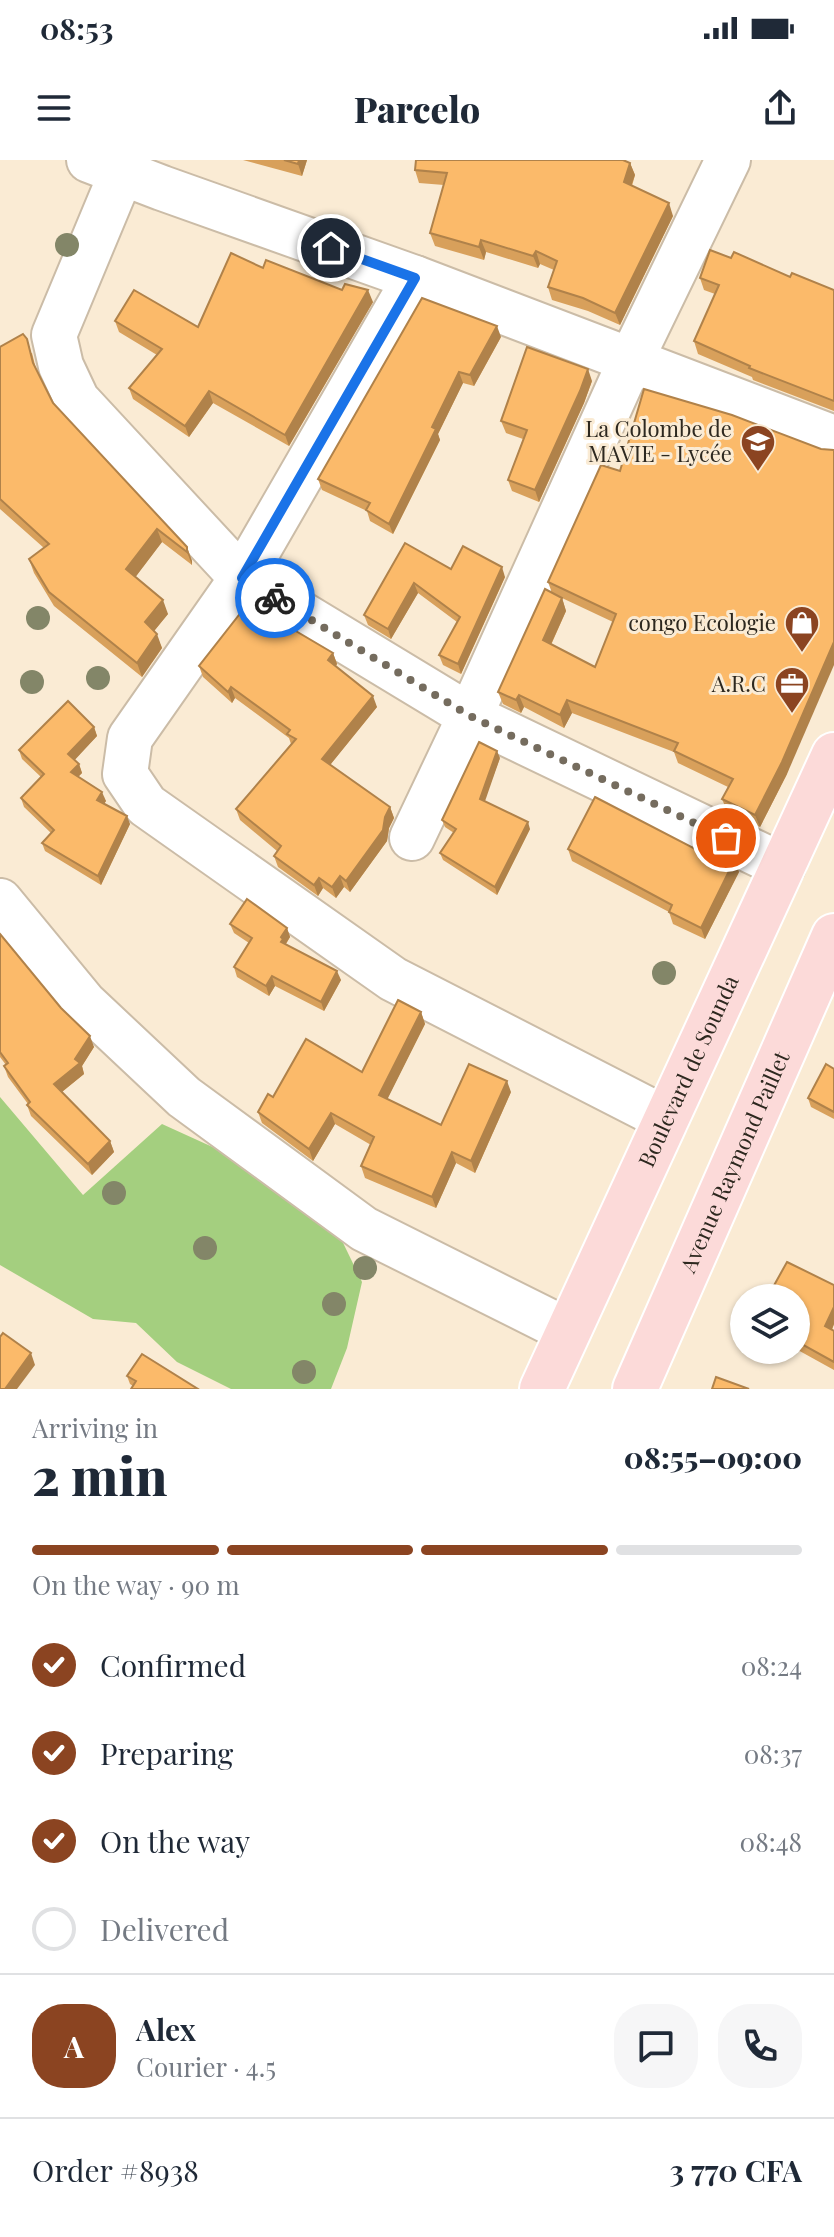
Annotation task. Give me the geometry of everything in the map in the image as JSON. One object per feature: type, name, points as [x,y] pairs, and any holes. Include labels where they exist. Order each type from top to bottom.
[{"type":"main road","name":"Boulevard de Sounda","points":[[542,1389],[834,755]]},
{"type":"main road","name":"Avenue Raymond Paillet","points":[[635,1389],[834,936]]},
{"type":"street","points":[[412,838],[630,362],[728,160]]},
{"type":"street","points":[[783,866],[470,716],[242,578],[77,400],[61,366],[54,335],[112,164],[834,438]]},
{"type":"street","points":[[415,278],[242,578],[130,738],[125,774],[146,805],[393,979],[666,1119]]},
{"type":"street","points":[[0,901],[84,1003],[184,1097],[364,1229],[568,1331]]},
{"type":"green space","points":[[0,1097],[83,1195],[162,1124],[263,1170],[331,1218],[362,1282],[347,1348],[331,1389],[231,1389],[177,1362],[136,1323],[93,1319],[0,1265]]},
{"type":"building","points":[[416,160],[623,160],[630,163],[624,182],[669,203],[615,313],[583,298],[548,287],[557,261],[536,251],[533,256],[481,240],[479,247],[430,233],[447,173],[415,170]]},
{"type":"building","points":[[710,250],[731,258],[734,252],[790,277],[792,273],[834,290],[834,401],[749,368],[694,341],[719,285],[700,278]]},
{"type":"building","points":[[231,253],[263,268],[266,260],[342,290],[345,284],[368,290],[285,435],[209,391],[185,426],[129,388],[162,349],[115,321],[134,290],[198,327]]},
{"type":"building","points":[[422,298],[497,326],[470,375],[459,372],[432,427],[436,429],[389,524],[366,510],[370,503],[318,479]]},
{"type":"building","points":[[23,334],[53,403],[187,547],[187,552],[157,529],[126,569],[163,600],[145,622],[157,634],[137,663],[49,592],[29,559],[49,544],[0,499],[0,347]]},
{"type":"building","points":[[527,347],[588,369],[535,490],[508,480],[527,430],[501,421]]},
{"type":"building","points":[[644,389],[732,415],[821,449],[834,450],[834,642],[782,762],[755,815],[722,799],[733,779],[674,751],[678,743],[567,700],[560,715],[519,695],[516,700],[498,692],[545,589],[562,598],[543,640],[595,667],[616,614],[548,582],[601,465],[620,471]]},
{"type":"building","points":[[405,543],[451,569],[463,546],[502,567],[458,664],[439,655],[460,617],[414,583],[388,629],[364,615]]},
{"type":"building","points":[[245,601],[333,653],[328,660],[373,696],[322,759],[390,807],[383,830],[346,881],[340,876],[332,887],[319,878],[314,885],[274,856],[281,846],[236,809],[296,739],[287,734],[290,730],[231,687],[228,692],[199,666],[242,611],[239,609]]},
{"type":"building","points":[[68,701],[94,727],[68,754],[79,764],[71,772],[102,792],[97,800],[127,816],[98,876],[42,843],[54,830],[21,798],[44,774],[19,750]]},
{"type":"building","points":[[479,742],[497,751],[480,799],[528,822],[495,887],[440,853],[456,829],[442,820]]},
{"type":"building","points":[[595,797],[697,850],[700,844],[734,861],[701,928],[669,912],[672,905],[568,849]]},
{"type":"building","points":[[247,899],[287,928],[281,942],[337,971],[321,1002],[272,976],[266,986],[234,967],[252,938],[230,924]]},
{"type":"building","points":[[0,934],[61,1008],[90,1036],[75,1059],[80,1063],[54,1084],[110,1141],[88,1164],[27,1105],[30,1102],[4,1066],[8,1063],[0,1052]]},
{"type":"building","points":[[398,1000],[421,1012],[379,1095],[441,1125],[469,1064],[507,1081],[471,1161],[452,1152],[432,1197],[361,1166],[374,1137],[331,1113],[309,1149],[258,1112],[268,1094],[273,1097],[306,1039],[362,1072]]},
{"type":"building","points":[[826,1064],[834,1069],[834,1112],[808,1098]]},
{"type":"building","points":[[787,1262],[834,1285],[834,1307],[825,1326],[834,1331],[834,1362],[810,1349],[810,1284],[775,1284]]},
{"type":"building","points":[[3,1333],[31,1353],[5,1389],[0,1389],[0,1337]]},
{"type":"building","points":[[142,1354],[198,1389],[131,1389],[136,1381],[127,1376]]},
{"type":"building","points":[[716,1377],[749,1389],[712,1389]]},
{"type":"way so far","points":[[275,598],[470,716],[726,838]]},
{"type":"place","name":"La Colombe de MAVIE - Lycée","points":[[758,473]]},
{"type":"place","name":"congo Ecologie","points":[[802,654]]},
{"type":"place","name":"A.R.C","points":[[792,715]]},
{"type":"route","points":[[275,598],[242,578],[415,278],[331,248]]}]
